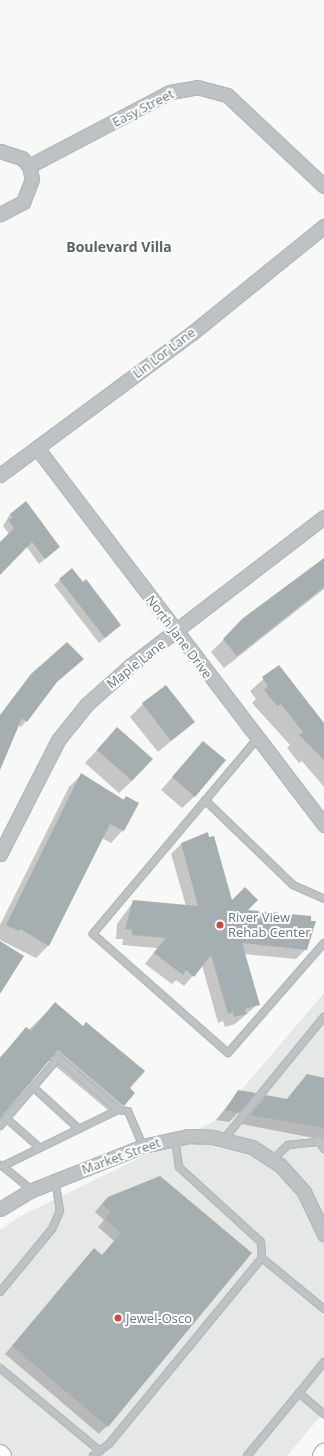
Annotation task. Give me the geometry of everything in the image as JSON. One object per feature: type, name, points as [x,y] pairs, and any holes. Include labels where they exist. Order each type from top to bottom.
[{"type":"street","name":"Easy Street","points":[[29,166],[170,92],[197,87],[226,95],[324,186]]},
{"type":"street","points":[[0,151],[22,158],[29,166],[32,179],[23,202],[0,214]]},
{"type":"street","name":"Lin Lor Lane","points":[[0,475],[241,294],[324,226]]},
{"type":"street","name":"North Jane Drive","points":[[37,448],[176,633],[324,825]]},
{"type":"street","name":"Maple Lane","points":[[0,854],[58,740],[87,704],[131,665],[176,633],[324,518]]},
{"type":"street","name":"Market Street","points":[[2,1206],[55,1180],[143,1146],[175,1138],[224,1139],[252,1147],[272,1160],[304,1192],[324,1234]]},
{"type":"lane","points":[[257,739],[93,934],[228,1053],[324,943]]},
{"type":"lane","points":[[205,800],[293,885],[324,899]]},
{"type":"lane","points":[[224,1139],[323,1019]]},
{"type":"lane","points":[[0,1126],[58,1058],[118,1110]]},
{"type":"lane","points":[[33,1087],[79,1129]]},
{"type":"lane","points":[[32,1190],[1,1165],[40,1148],[118,1110],[128,1111],[143,1146]]},
{"type":"lane","points":[[6,1118],[40,1148]]},
{"type":"lane","points":[[93,1456],[100,1451],[262,1258],[261,1242],[179,1167],[175,1138]]},
{"type":"lane","points":[[272,1160],[288,1145],[321,1141],[324,1149]]},
{"type":"lane","points":[[0,1292],[52,1229],[60,1211],[55,1180]]},
{"type":"lane","points":[[262,1258],[324,1309]]},
{"type":"lane","points":[[247,1456],[324,1362]]},
{"type":"lane","points":[[0,1368],[100,1451]]},
{"type":"lane","points":[[299,1393],[324,1414]]},
{"type":"shaded area","points":[[324,993],[324,1412],[287,1456],[0,1456],[0,1230],[19,1217],[215,1121]]},
{"type":"building","points":[[26,501],[60,547],[45,559],[32,542],[0,575],[0,542],[14,528],[8,520],[12,517],[10,514]]},
{"type":"building","points":[[324,558],[324,587],[237,656],[223,639],[242,619]]},
{"type":"building","points":[[72,568],[83,582],[86,579],[121,625],[105,638],[59,579]]},
{"type":"building","points":[[67,642],[84,659],[57,682],[27,722],[22,718],[0,770],[0,715],[31,674]]},
{"type":"building","points":[[279,665],[324,723],[324,760],[299,735],[303,732],[281,704],[277,706],[264,690],[268,686],[262,677]]},
{"type":"building","points":[[166,685],[195,722],[171,741],[142,703]]},
{"type":"building","points":[[117,727],[153,759],[132,781],[97,750]]},
{"type":"building","points":[[203,741],[226,760],[195,797],[172,777]]},
{"type":"building","points":[[81,773],[124,800],[126,796],[139,803],[124,831],[110,824],[49,946],[20,929],[19,931],[6,925]]},
{"type":"building","name":"River View Rehab Center","points":[[208,832],[209,837],[214,836],[232,900],[245,887],[258,900],[248,910],[311,916],[311,921],[316,921],[307,950],[242,943],[260,1005],[245,1009],[247,1014],[234,1017],[233,1012],[228,1014],[211,955],[194,977],[186,970],[183,975],[154,953],[166,938],[132,935],[132,930],[125,929],[133,900],[198,906],[181,843]]},
{"type":"building","points":[[0,941],[24,956],[0,994]]},
{"type":"building","points":[[55,1002],[83,1026],[86,1022],[145,1071],[130,1088],[135,1093],[124,1106],[58,1050],[0,1119],[0,1058],[26,1027],[31,1031]]},
{"type":"building","points":[[307,1074],[324,1078],[324,1128],[250,1115],[266,1095],[287,1099]]},
{"type":"building","points":[[238,1090],[256,1093],[240,1113],[225,1110]]},
{"type":"building","name":"Jewel-Osco","points":[[160,1176],[252,1253],[108,1427],[12,1346],[94,1248],[102,1255],[121,1233],[105,1219],[111,1212],[102,1204],[108,1197]]},
{"type":"place","name":"River View Rehab Center","points":[[220,925]]},
{"type":"place","name":"Jewel-Osco","points":[[118,1318]]},
{"type":"district","name":"Boulevard Villa","points":[[119,247]]}]
